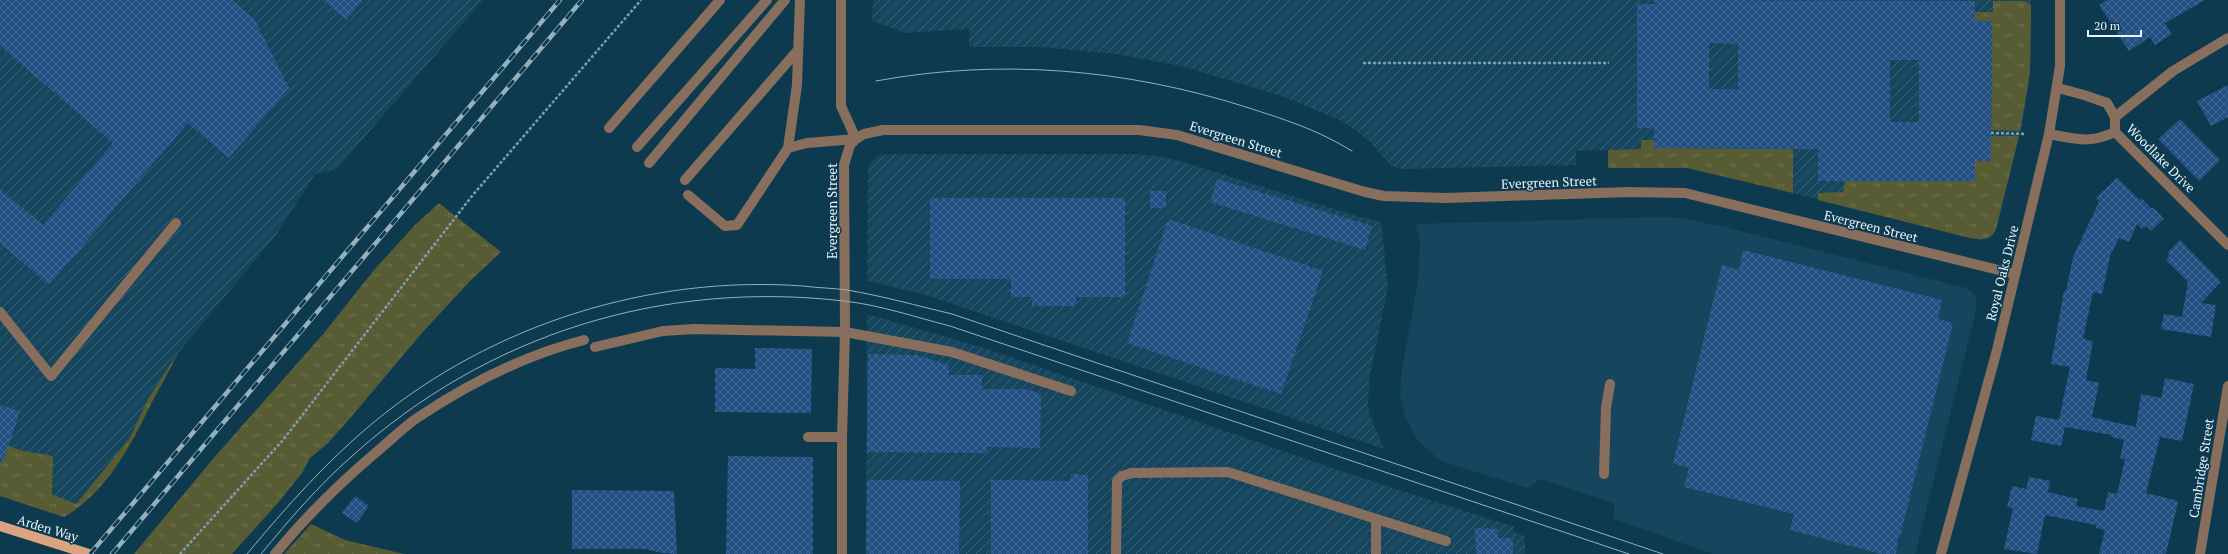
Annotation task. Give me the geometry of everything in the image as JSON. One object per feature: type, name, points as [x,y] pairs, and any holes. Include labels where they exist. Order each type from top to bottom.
[{"type":"main road","name":"Arden Way","points":[[0,526],[89,554]]},
{"type":"street","points":[[609,128],[720,0]]},
{"type":"street","points":[[637,147],[767,0]]},
{"type":"street","points":[[649,163],[785,0]]},
{"type":"street","points":[[688,195],[726,226],[737,225],[788,148],[797,84],[800,0]]},
{"type":"street","points":[[788,148],[807,143],[856,139],[841,106],[841,0]]},
{"type":"street","name":"Royal Oaks Drive","points":[[1943,552],[1997,350],[2049,134],[2058,88],[2060,0]]},
{"type":"street","points":[[2115,116],[2173,71],[2228,38]]},
{"type":"street","points":[[685,180],[798,50]]},
{"type":"street","name":"Woodlake Drive","points":[[2058,88],[2084,94],[2107,103],[2115,116],[2115,132],[2228,245]]},
{"type":"street","name":"Evergreen Street","points":[[842,554],[842,437],[845,332],[844,165],[850,145],[856,139],[872,132],[915,129],[1106,129],[1158,132],[1177,135],[1365,192],[1384,196],[1445,198],[1628,192],[1685,193],[2015,274]]},
{"type":"street","points":[[2049,134],[2079,140],[2092,140],[2115,132]]},
{"type":"street","points":[[0,312],[51,376],[176,223]]},
{"type":"street","points":[[595,347],[663,331],[845,332],[952,352],[1071,391]]},
{"type":"street","points":[[275,554],[289,536],[351,474],[416,418],[483,379],[556,347],[584,340]]},
{"type":"street","points":[[1604,474],[1606,408],[1610,384]]},
{"type":"street","name":"Cambridge Street","points":[[2200,554],[2228,386]]},
{"type":"street","points":[[808,437],[842,437]]},
{"type":"street","points":[[1116,554],[1117,481],[1122,476],[1131,473],[1228,472],[1446,541]]},
{"type":"street","points":[[1376,519],[1376,554]]},
{"type":"path","points":[[180,554],[282,440],[472,196],[642,0]]},
{"type":"path","points":[[1363,63],[1609,63]]},
{"type":"path","points":[[1991,133],[2026,134]]},
{"type":"shaded area","points":[[0,0],[483,0],[337,169],[315,174],[276,235],[178,353],[149,397],[129,439],[76,504],[52,494],[24,451],[0,443]]},
{"type":"shaded area","points":[[873,0],[2031,0],[2031,52],[2022,125],[1996,229],[1989,238],[1981,240],[1697,169],[1676,167],[1608,168],[1608,150],[1576,151],[1576,165],[1400,169],[1391,166],[1369,141],[1344,122],[1284,97],[1182,66],[1116,54],[1041,47],[969,47],[969,29],[906,33],[872,21]]},
{"type":"shaded area","points":[[1131,154],[1157,156],[1180,161],[1363,218],[1381,222],[1388,287],[1370,375],[1368,402],[1369,413],[1384,449],[926,295],[867,281],[868,167],[878,155]]},
{"type":"shaded area","points":[[1659,217],[1681,218],[1729,228],[1966,288],[1975,295],[1977,306],[1915,554],[1713,554],[1614,519],[1614,503],[1540,479],[1528,488],[1447,463],[1437,458],[1419,442],[1406,419],[1400,396],[1402,369],[1418,281],[1420,243],[1416,224]]},
{"type":"shaded area","points":[[867,314],[984,348],[1356,476],[1514,527],[1514,532],[1525,536],[1525,554],[866,554]]},
{"type":"green space","points":[[1993,1],[2025,1],[2031,5],[2030,73],[2020,131],[1991,130],[1992,21],[1975,21],[1975,12],[1993,12]]},
{"type":"green space","points":[[1991,136],[2019,136],[1996,229],[1988,238],[1970,238],[1818,200],[1818,193],[1843,192],[1845,181],[1975,161],[1991,161]]},
{"type":"green space","points":[[1641,140],[1654,140],[1654,148],[1793,149],[1793,193],[1687,168],[1608,168],[1608,150],[1641,149]]},
{"type":"green space","points":[[439,203],[501,252],[470,281],[421,334],[328,443],[310,458],[302,473],[277,504],[232,554],[134,554],[212,460],[324,333],[374,270],[415,225]]},
{"type":"green space","points":[[178,353],[126,452],[105,482],[79,507],[64,517],[0,496],[0,443],[24,451],[53,456],[52,494],[76,504],[129,439],[149,397]]},
{"type":"green space","points":[[311,524],[345,540],[404,554],[284,554]]},
{"type":"building","points":[[0,0],[232,0],[255,20],[289,88],[229,158],[188,123],[49,285],[0,243],[0,189],[43,225],[113,143],[0,46]]},
{"type":"building","points":[[323,0],[363,0],[346,20]]},
{"type":"building","points":[[1654,0],[1975,1],[1975,21],[1992,21],[1991,161],[1975,161],[1975,181],[1818,181],[1818,149],[1654,148],[1654,128],[1637,128],[1637,4],[1654,4]],"holes":[[[1709,43],[1738,44],[1738,89],[1709,89]],[[1890,60],[1919,60],[1919,122],[1890,122]]]},
{"type":"building","points":[[2107,0],[2205,0],[2165,23],[2172,34],[2155,45],[2150,37],[2129,51],[2099,5]]},
{"type":"building","points":[[2228,85],[2228,117],[2211,126],[2197,101]]},
{"type":"building","points":[[2180,119],[2220,160],[2199,181],[2158,139]]},
{"type":"building","points":[[2117,178],[2140,200],[2141,198],[2152,209],[2153,207],[2164,219],[2151,231],[2146,226],[2142,229],[2137,224],[2129,242],[2119,238],[2110,256],[2102,294],[2093,292],[2083,339],[2093,341],[2086,380],[2099,383],[2092,417],[2136,427],[2141,394],[2161,398],[2165,378],[2194,384],[2182,441],[2160,437],[2146,493],[2178,501],[2166,554],[2099,554],[2105,530],[2096,528],[2096,525],[2045,515],[2037,554],[2004,549],[2013,508],[2007,507],[2012,486],[2026,489],[2029,477],[2050,481],[2048,492],[2078,499],[2076,506],[2104,511],[2108,492],[2117,494],[2125,459],[2120,458],[2124,440],[2111,437],[2112,435],[2065,427],[2061,446],[2031,440],[2036,416],[2059,420],[2070,367],[2051,364],[2064,291],[2066,291],[2073,257],[2099,202],[2096,198]]},
{"type":"building","points":[[1217,179],[1372,226],[1365,250],[1210,202]]},
{"type":"building","points":[[1150,191],[1166,191],[1166,208],[1150,208]]},
{"type":"building","points":[[930,198],[1125,198],[1125,297],[1076,297],[1076,306],[1032,306],[1032,297],[1011,297],[1011,279],[930,279]]},
{"type":"building","points":[[1168,219],[1323,271],[1281,394],[1127,343]]},
{"type":"building","points":[[2180,240],[2221,282],[2201,303],[2216,305],[2211,337],[2161,329],[2164,314],[2182,317],[2188,282],[2166,260],[2169,256],[2168,252]]},
{"type":"building","points":[[1743,250],[1942,300],[1938,319],[1953,323],[1900,537],[1898,537],[1896,554],[1882,554],[1790,530],[1794,514],[1684,487],[1689,468],[1673,463],[1722,265],[1739,270]]},
{"type":"building","points":[[755,348],[812,349],[811,413],[715,412],[715,368],[755,369]]},
{"type":"building","points":[[868,354],[916,355],[949,365],[949,375],[982,375],[982,389],[1026,389],[1041,394],[1040,448],[987,447],[987,453],[867,452]]},
{"type":"building","points":[[0,405],[20,411],[3,462],[0,462]]},
{"type":"building","points":[[728,456],[813,457],[813,554],[726,554]]},
{"type":"building","points":[[1071,474],[1088,475],[1088,554],[991,554],[991,480],[1071,481]]},
{"type":"building","points":[[867,480],[960,481],[959,554],[866,554]]},
{"type":"building","points":[[572,490],[674,491],[677,554],[645,549],[572,549]]},
{"type":"building","points":[[355,496],[369,506],[357,523],[342,513]]},
{"type":"building","points":[[1475,528],[1498,529],[1498,538],[1513,538],[1513,554],[1476,554]]},
{"type":"tram line","points":[[876,81],[923,74],[969,70],[1016,69],[1062,71],[1109,76],[1201,94],[1246,107],[1313,131],[1352,151]]},
{"type":"tram line","points":[[247,554],[323,469],[374,422],[420,388],[470,358],[522,333],[576,313],[631,298],[688,289],[746,285],[803,286],[847,290],[952,314],[1663,554]]},
{"type":"tram line","points":[[261,554],[315,491],[351,457],[404,414],[460,378],[519,348],[580,325],[644,309],[709,299],[776,297],[857,303],[884,308],[950,326],[1629,554]]},
{"type":"railway","points":[[90,554],[560,0]]},
{"type":"railway","points":[[112,554],[582,0]]}]
